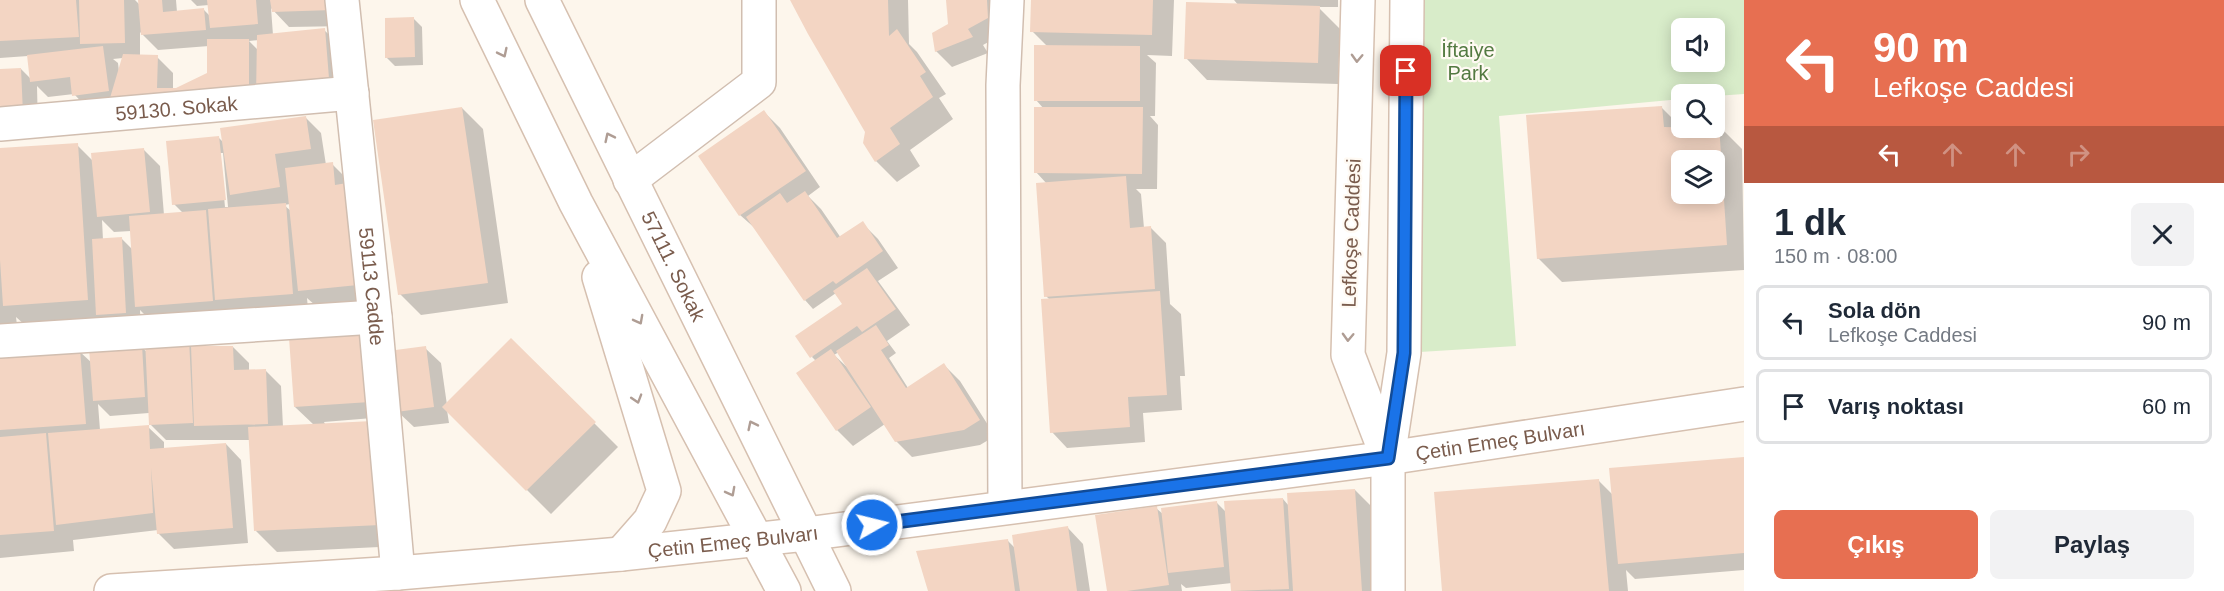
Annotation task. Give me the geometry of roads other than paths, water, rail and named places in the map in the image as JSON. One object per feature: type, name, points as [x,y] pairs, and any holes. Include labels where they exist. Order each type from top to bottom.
[{"type":"main road","name":"59113 Cadde","points":[[342,0],[375,317],[398,573]]},
{"type":"main road","points":[[477,0],[576,203],[784,591]]},
{"type":"main road","name":"57111. Sokak","points":[[542,0],[834,591]]},
{"type":"main road","points":[[630,180],[759,82],[759,0]]},
{"type":"main road","points":[[1005,507],[1003,85],[1007,0]]},
{"type":"main road","name":"Lefkoşe Caddesi","points":[[1358,0],[1348,355],[1388,458]]},
{"type":"main road","name":"Lefkoşe Caddesi","points":[[1388,591],[1388,458],[1404,353],[1407,0]]},
{"type":"main road","name":"59130. Sokak","points":[[0,124],[352,93]]},
{"type":"main road","points":[[576,203],[664,491],[650,521],[621,554]]},
{"type":"main road","points":[[0,341],[375,317]]},
{"type":"main road","name":"Çetin Emeç Bulvarı","points":[[111,591],[398,573],[621,554],[806,534],[1388,458],[1744,404]]},
{"type":"park label","name":"İftaiye Park","points":[[1468,62]]}]
